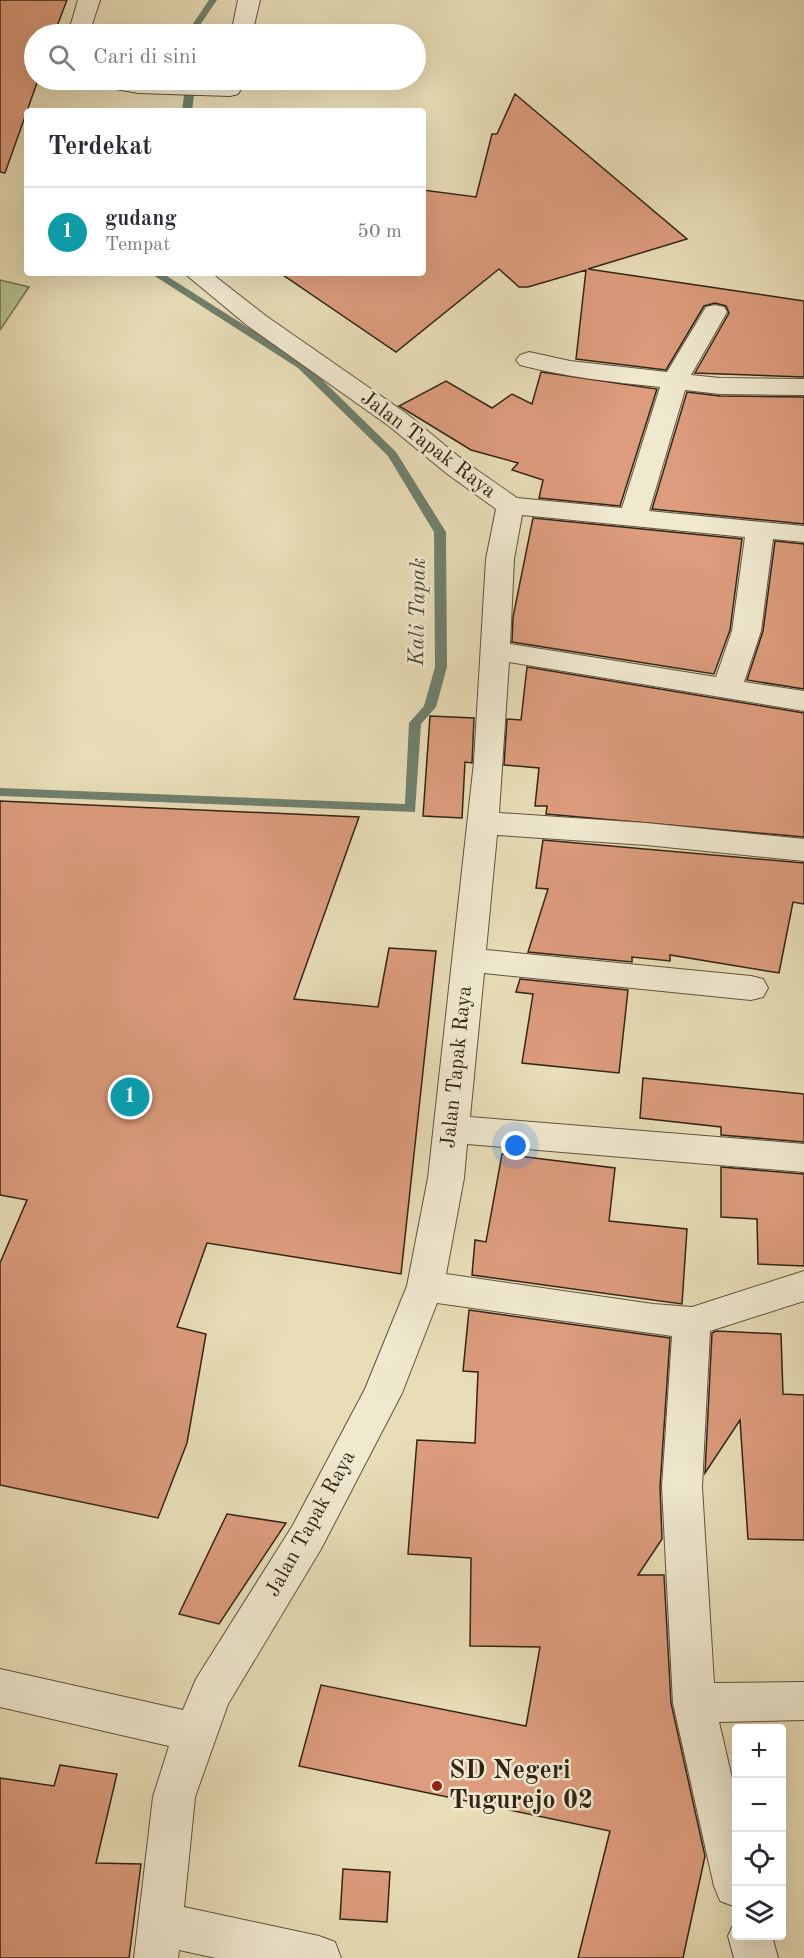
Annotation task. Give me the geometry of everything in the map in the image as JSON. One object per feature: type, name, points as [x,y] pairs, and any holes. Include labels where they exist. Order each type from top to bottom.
[{"type":"street","points":[[82,24],[89,0]]},
{"type":"street","points":[[244,24],[249,0]]},
{"type":"street","points":[[225,108],[226,90]]},
{"type":"street","name":"Jalan Tapak Raya","points":[[158,1941],[174,1797],[195,1732],[211,1693],[307,1537],[383,1393],[425,1286],[446,1178],[483,823],[496,651],[500,559],[510,506],[455,467],[398,420],[257,321],[200,276]]},
{"type":"street","points":[[633,518],[675,380],[715,312]]},
{"type":"street","points":[[529,360],[570,369],[720,386],[804,387]]},
{"type":"street","points":[[510,506],[804,534]]},
{"type":"street","points":[[726,688],[739,663],[749,630],[760,530]]},
{"type":"street","points":[[496,651],[804,701]]},
{"type":"street","points":[[483,823],[646,834],[804,850]]},
{"type":"street","points":[[469,960],[751,988]]},
{"type":"street","points":[[451,1129],[804,1158]]},
{"type":"street","points":[[425,1286],[653,1319],[692,1322],[804,1286]]},
{"type":"street","points":[[692,1322],[682,1487],[694,1703],[732,1869]]},
{"type":"street","points":[[0,1688],[195,1732]]},
{"type":"street","points":[[694,1703],[804,1701]]},
{"type":"street","points":[[751,1940],[756,1958]]},
{"type":"street","points":[[158,1941],[319,1958]]},
{"type":"green space","points":[[0,280],[29,287],[0,330]]},
{"type":"building","points":[[0,0],[67,0],[58,24],[24,24],[24,90],[34,90],[28,108],[24,108],[24,119],[5,173],[0,172]]},
{"type":"building","points":[[515,94],[687,239],[588,269],[804,301],[804,377],[695,373],[729,313],[726,306],[715,303],[704,306],[666,370],[576,359],[586,270],[528,287],[519,287],[499,269],[396,352],[284,276],[426,276],[426,190],[476,197],[492,134],[497,134]]},
{"type":"building","points":[[541,372],[657,389],[620,506],[539,498],[543,480],[512,470],[518,463],[471,450],[399,406],[446,381],[492,408],[512,394],[532,404]]},
{"type":"building","points":[[687,392],[720,396],[804,397],[804,524],[652,509]]},
{"type":"building","points":[[533,518],[742,539],[730,630],[714,674],[512,642],[513,617]]},
{"type":"building","points":[[775,541],[804,544],[804,689],[747,680],[763,631]]},
{"type":"building","points":[[527,667],[804,713],[804,837],[546,814],[547,806],[535,806],[539,768],[504,765],[507,719],[521,720]]},
{"type":"building","points":[[430,716],[474,718],[472,763],[465,762],[462,818],[423,816]]},
{"type":"building","points":[[0,801],[359,817],[294,999],[378,1007],[389,948],[436,951],[401,1274],[207,1243],[177,1327],[206,1334],[187,1443],[158,1518],[0,1485],[0,1263],[27,1200],[0,1195]]},
{"type":"building","points":[[543,840],[804,863],[804,904],[793,902],[779,973],[670,955],[670,961],[632,957],[632,962],[528,952],[548,889],[536,888]]},
{"type":"building","points":[[520,979],[628,990],[619,1073],[522,1063],[533,994],[516,992]]},
{"type":"building","points":[[643,1078],[804,1094],[804,1142],[721,1135],[721,1127],[640,1118]]},
{"type":"building","points":[[502,1154],[615,1168],[609,1221],[687,1229],[682,1304],[472,1275],[475,1240],[486,1242]]},
{"type":"building","points":[[721,1167],[804,1174],[804,1266],[758,1264],[757,1219],[721,1217]]},
{"type":"building","points":[[469,1310],[670,1338],[660,1487],[662,1539],[638,1575],[664,1575],[671,1703],[705,1856],[683,1958],[578,1958],[610,1831],[299,1766],[321,1685],[526,1726],[540,1647],[470,1646],[471,1558],[408,1554],[417,1440],[475,1443],[478,1372],[463,1371]]},
{"type":"building","points":[[716,1331],[781,1334],[783,1394],[804,1395],[804,1540],[748,1539],[740,1420],[705,1473],[712,1333]]},
{"type":"building","points":[[227,1514],[286,1523],[219,1624],[179,1614]]},
{"type":"building","points":[[60,1765],[117,1774],[96,1863],[141,1864],[129,1958],[0,1958],[0,1778],[54,1786]]},
{"type":"building","points":[[343,1869],[390,1872],[387,1922],[340,1919]]},
{"type":"waterway","name":"Kali Tapak","points":[[197,24],[213,0]]},
{"type":"waterway","name":"Kali Tapak","points":[[187,108],[190,90]]},
{"type":"waterway","name":"Kali Tapak","points":[[0,792],[411,809],[415,723],[430,707],[441,667],[440,532],[392,454],[302,366],[160,276]]},
{"type":"place","name":"gudang","points":[[130,1097]]},
{"type":"place","name":"SD Negeri Tugurejo 02","points":[[437,1786]]}]
